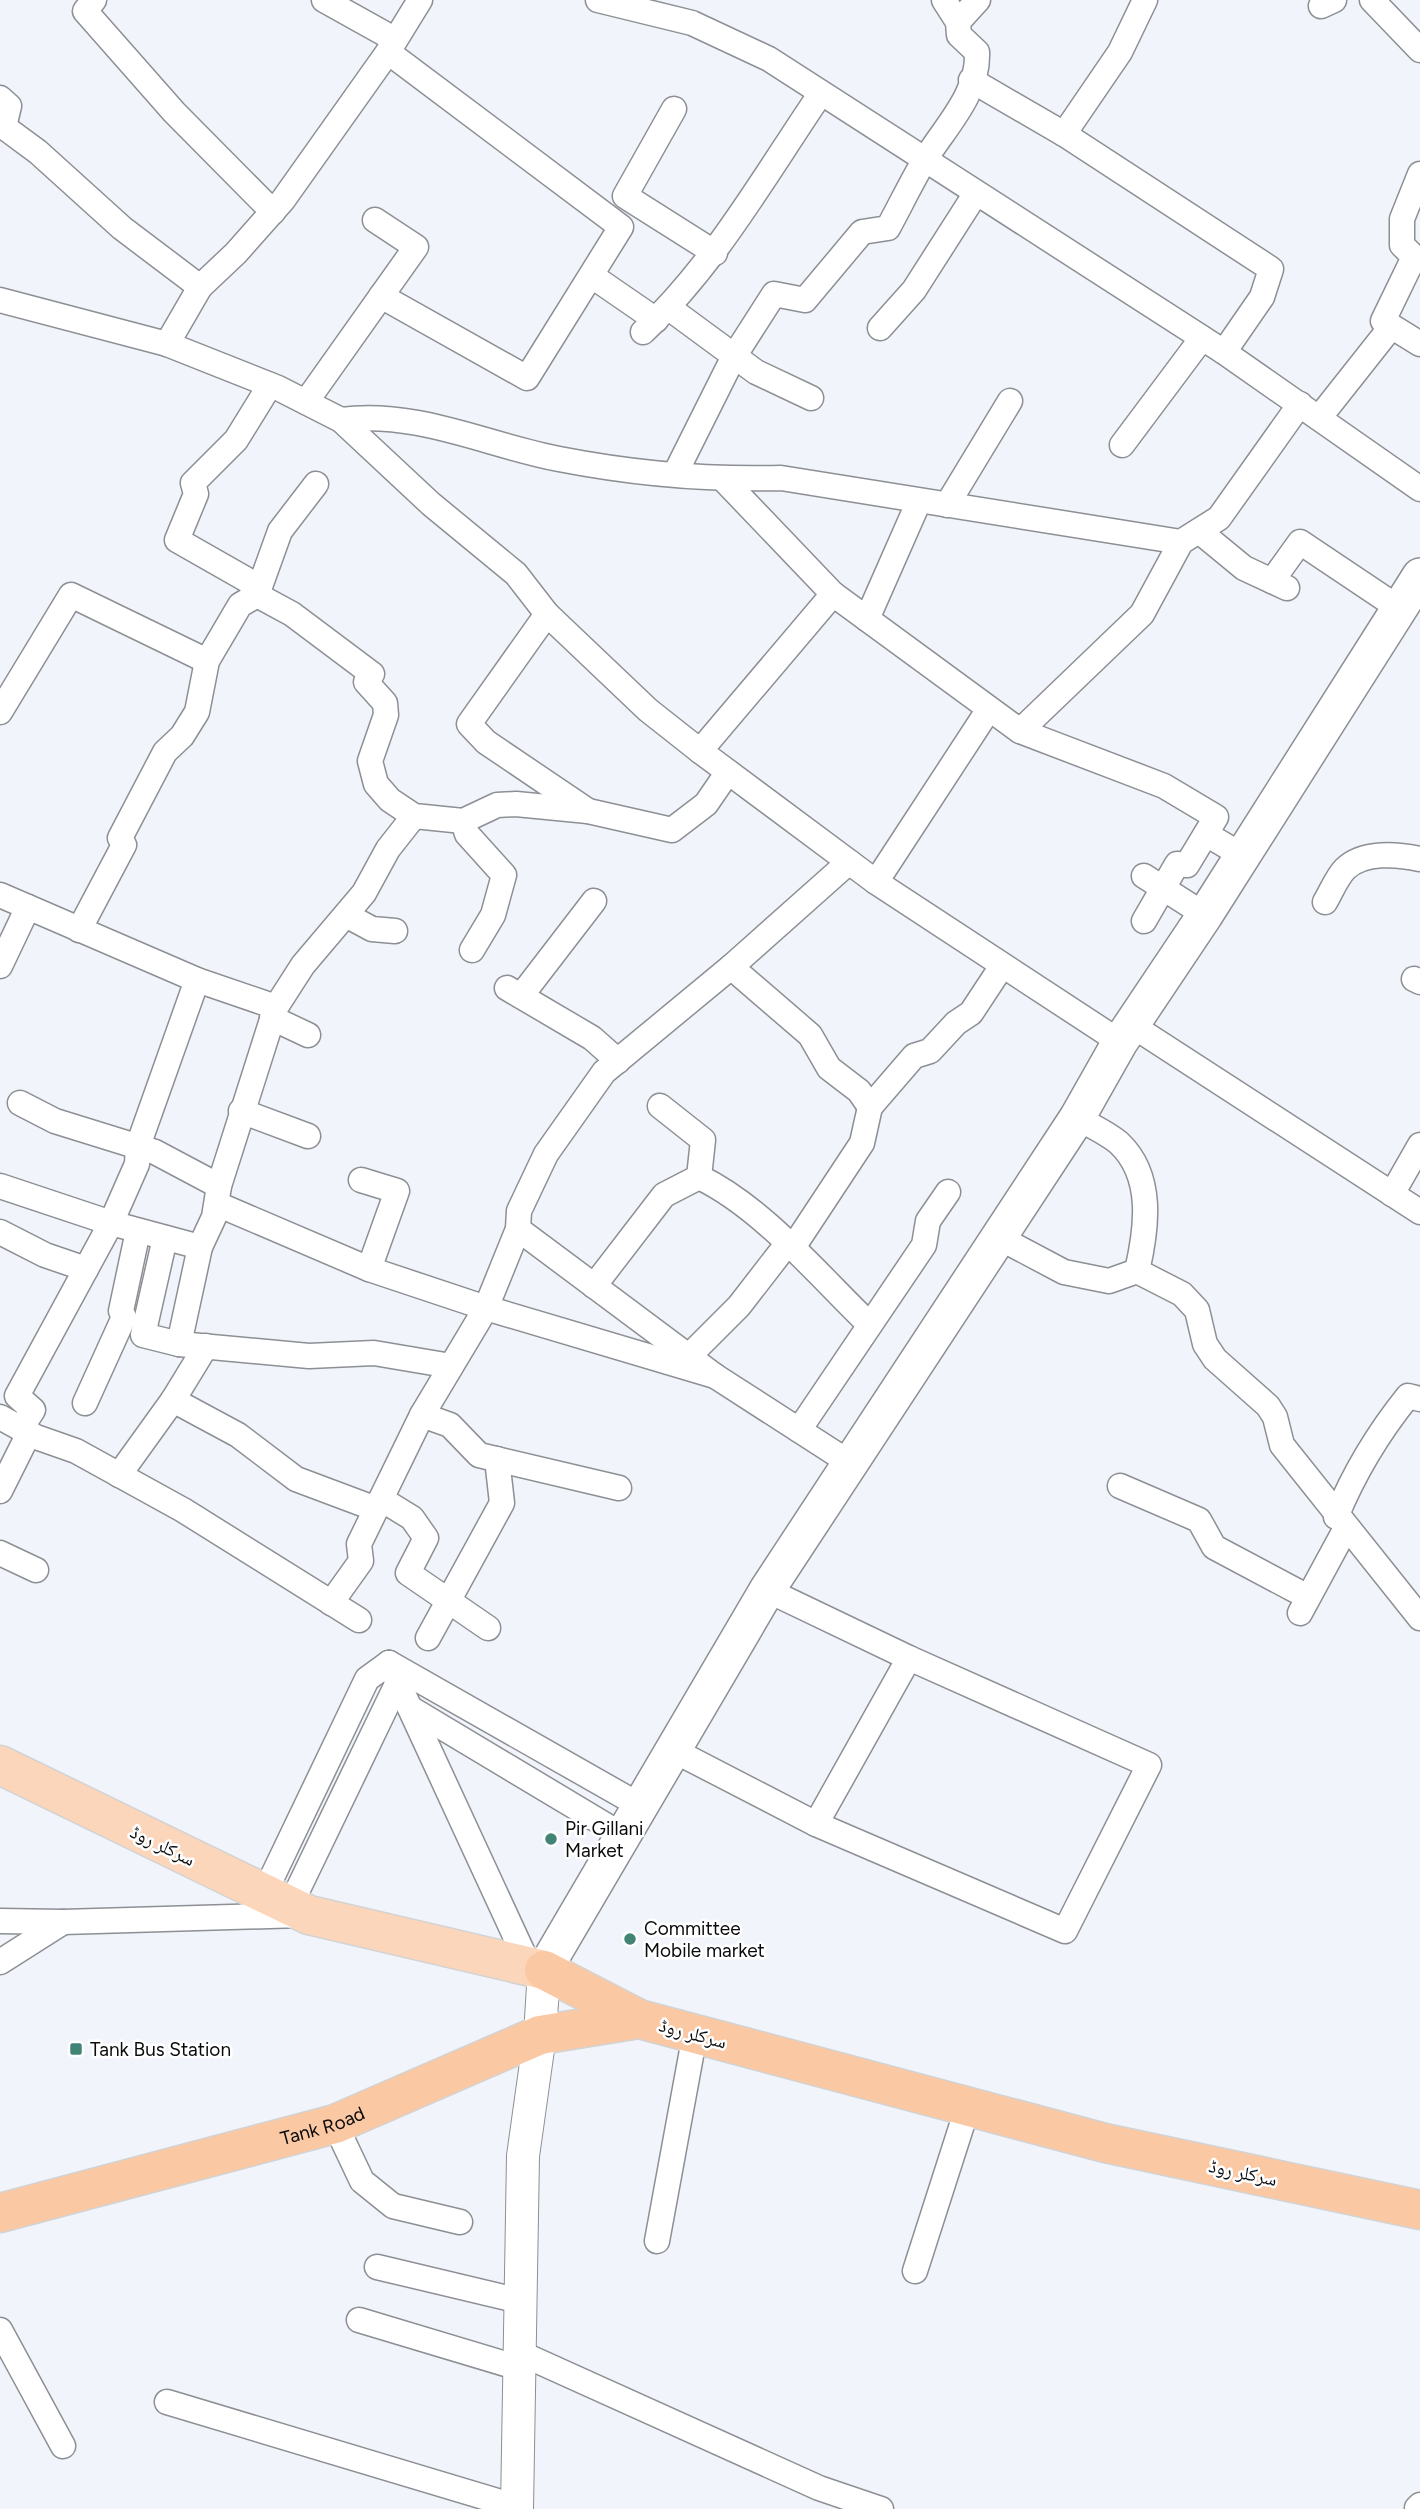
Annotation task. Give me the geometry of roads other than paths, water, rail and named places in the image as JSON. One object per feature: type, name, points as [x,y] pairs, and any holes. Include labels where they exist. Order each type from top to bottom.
[{"type":"highway","name":"سرکلر روڈ","points":[[536,1968],[639,2019],[1105,2143],[1420,2210]]},
{"type":"highway","name":"Tank Road","points":[[0,2213],[335,2124],[540,2035],[639,2019]]},
{"type":"main road","points":[[536,1968],[622,1835],[767,1590],[1077,1118],[1127,1034],[1420,576]]},
{"type":"main road","name":"سرکلر روڈ","points":[[0,1765],[288,1905],[536,1968]]},
{"type":"street","points":[[94,0],[85,11],[174,112],[273,212]]},
{"type":"street","points":[[324,0],[391,46],[621,227],[527,378],[381,296]]},
{"type":"street","points":[[167,344],[200,287],[273,212],[391,46],[420,0]]},
{"type":"street","points":[[598,0],[692,23],[769,59],[1224,352],[1420,489]]},
{"type":"street","points":[[676,474],[733,358],[774,294],[805,300],[862,232],[888,228],[925,160],[963,106],[978,65],[977,52],[959,35],[958,22],[944,0]]},
{"type":"street","points":[[958,22],[978,0]]},
{"type":"street","points":[[1064,134],[1120,52],[1145,0]]},
{"type":"street","points":[[1377,1],[1420,50]]},
{"type":"street","points":[[971,80],[1064,134],[1271,269],[1262,297],[1224,352]]},
{"type":"street","points":[[656,320],[715,253],[821,93]]},
{"type":"street","points":[[0,98],[9,106],[4,127],[38,152],[122,228],[200,287]]},
{"type":"street","points":[[674,109],[625,196],[715,253]]},
{"type":"street","points":[[1420,174],[1402,219],[1402,244],[1414,257],[1383,321],[1420,344]]},
{"type":"street","points":[[880,328],[914,290],[976,193]]},
{"type":"street","points":[[306,402],[416,247],[375,220]]},
{"type":"street","points":[[592,276],[656,320],[811,398]]},
{"type":"street","points":[[0,300],[167,344],[270,385],[341,420],[431,504],[516,574],[547,614],[648,710],[849,862],[1002,966],[1127,1034],[1420,1212]]},
{"type":"street","points":[[1020,731],[1142,614],[1190,536],[1219,518],[1309,411],[1391,327]]},
{"type":"street","points":[[1122,445],[1202,338]]},
{"type":"street","points":[[270,385],[236,440],[193,483],[196,494],[177,540],[249,581],[257,595],[292,614],[372,674],[366,682],[385,703],[386,715],[370,761],[376,784],[390,800],[414,816],[463,821],[497,805],[588,811],[672,831],[706,804],[728,772]]},
{"type":"street","points":[[947,505],[1010,401]]},
{"type":"street","points":[[341,420],[371,416],[446,428],[559,459],[724,480],[781,478],[947,505],[1190,536],[1244,568],[1280,585],[1300,542],[1400,609]]},
{"type":"street","points":[[724,480],[832,594],[1020,731],[1164,786],[1216,817],[1187,865],[1177,864],[1154,882],[1144,921]]},
{"type":"street","points":[[79,930],[124,845],[120,838],[165,752],[182,736],[197,712],[207,661],[240,605],[257,595],[279,531],[316,484]]},
{"type":"street","points":[[867,619],[919,501]]},
{"type":"street","points":[[0,712],[71,594],[207,661]]},
{"type":"street","points":[[699,751],[832,594]]},
{"type":"street","points":[[547,614],[470,724],[486,742],[588,811]]},
{"type":"street","points":[[876,881],[989,709]]},
{"type":"street","points":[[179,1344],[200,1247],[274,1012],[303,965],[364,893],[388,849],[414,816]]},
{"type":"street","points":[[463,821],[467,834],[504,875],[492,915],[472,950]]},
{"type":"street","points":[[1206,834],[1243,856]]},
{"type":"street","points":[[1325,902],[1346,868],[1364,858],[1384,856],[1420,859]]},
{"type":"street","points":[[331,1603],[361,1561],[359,1544],[378,1504],[422,1415],[486,1308],[518,1229],[519,1211],[546,1154],[604,1072],[731,967],[849,862]]},
{"type":"street","points":[[1154,882],[1205,915]]},
{"type":"street","points":[[0,895],[274,1012],[308,1035]]},
{"type":"street","points":[[594,901],[514,992],[592,1038],[618,1060]]},
{"type":"street","points":[[0,966],[28,907]]},
{"type":"street","points":[[346,915],[372,929],[395,932]]},
{"type":"street","points":[[689,1356],[738,1306],[789,1246],[862,1143],[870,1107],[914,1056],[930,1051],[971,1013],[1002,966]]},
{"type":"street","points":[[731,967],[810,1035],[829,1068],[859,1091],[870,1107]]},
{"type":"street","points":[[0,1492],[17,1426],[33,1410],[17,1396],[111,1223],[137,1164],[138,1146],[197,980]]},
{"type":"street","points":[[20,1103],[55,1121],[155,1152],[218,1195],[369,1269],[486,1308],[715,1376]]},
{"type":"street","points":[[660,1106],[703,1140],[699,1177]]},
{"type":"street","points":[[242,1111],[308,1136]]},
{"type":"street","points":[[1077,1118],[1118,1142],[1140,1169],[1146,1233],[1137,1270]]},
{"type":"street","points":[[1392,1194],[1420,1145]]},
{"type":"street","points":[[594,1286],[664,1195],[699,1177]]},
{"type":"street","points":[[699,1177],[720,1187],[789,1246],[869,1324]]},
{"type":"street","points":[[362,1180],[397,1191],[369,1269]]},
{"type":"street","points":[[0,1186],[111,1223],[200,1247]]},
{"type":"street","points":[[799,1430],[924,1245],[928,1221],[948,1192]]},
{"type":"street","points":[[518,1229],[715,1376],[850,1463]]},
{"type":"street","points":[[85,1403],[124,1317],[121,1311],[138,1231]]},
{"type":"street","points":[[0,1232],[45,1255],[86,1269]]},
{"type":"street","points":[[998,1237],[1064,1272],[1109,1281],[1137,1270],[1182,1294],[1197,1310],[1205,1344],[1215,1359],[1268,1406],[1275,1417],[1282,1445],[1420,1618]]},
{"type":"street","points":[[165,1238],[143,1335],[179,1344],[309,1356],[374,1353],[451,1366]]},
{"type":"street","points":[[119,1475],[173,1400],[206,1346]]},
{"type":"street","points":[[1121,1486],[1199,1520],[1214,1548],[1304,1605],[1341,1522],[1348,1487],[1390,1418],[1408,1396],[1420,1399]]},
{"type":"street","points":[[173,1400],[238,1435],[296,1479],[378,1504],[411,1518],[426,1538],[408,1573],[488,1628]]},
{"type":"street","points":[[422,1415],[450,1425],[479,1455],[619,1488]]},
{"type":"street","points":[[17,1426],[75,1451],[183,1510],[359,1620]]},
{"type":"street","points":[[429,1638],[502,1503],[496,1459]]},
{"type":"street","points":[[0,1553],[36,1570]]},
{"type":"street","points":[[671,1749],[816,1825],[1065,1931],[1149,1765],[909,1658],[767,1590]]},
{"type":"street","points":[[816,1825],[909,1658]]},
{"type":"street","points":[[167,2402],[517,2508],[523,2156],[540,2035],[536,1968],[394,1672]]},
{"type":"street","points":[[394,1672],[639,1805]]},
{"type":"street","points":[[0,1921],[63,1922],[288,1905],[394,1672]]},
{"type":"street","points":[[410,1708],[622,1835]]},
{"type":"street","points":[[0,1962],[63,1922]]},
{"type":"street","points":[[657,2241],[695,2034]]},
{"type":"street","points":[[915,2271],[968,2106]]},
{"type":"street","points":[[335,2124],[362,2180],[393,2206],[460,2222]]},
{"type":"street","points":[[377,2267],[520,2301]]},
{"type":"street","points":[[359,2320],[520,2361],[815,2498],[881,2509]]},
{"type":"street","points":[[0,2330],[63,2446]]},
{"type":"place","name":"Pir Gillani Market","points":[[551,1839]]},
{"type":"place","name":"Committee Mobile market","points":[[630,1939]]},
{"type":"place","name":"Tank Bus Station","points":[[76,2049]]}]
